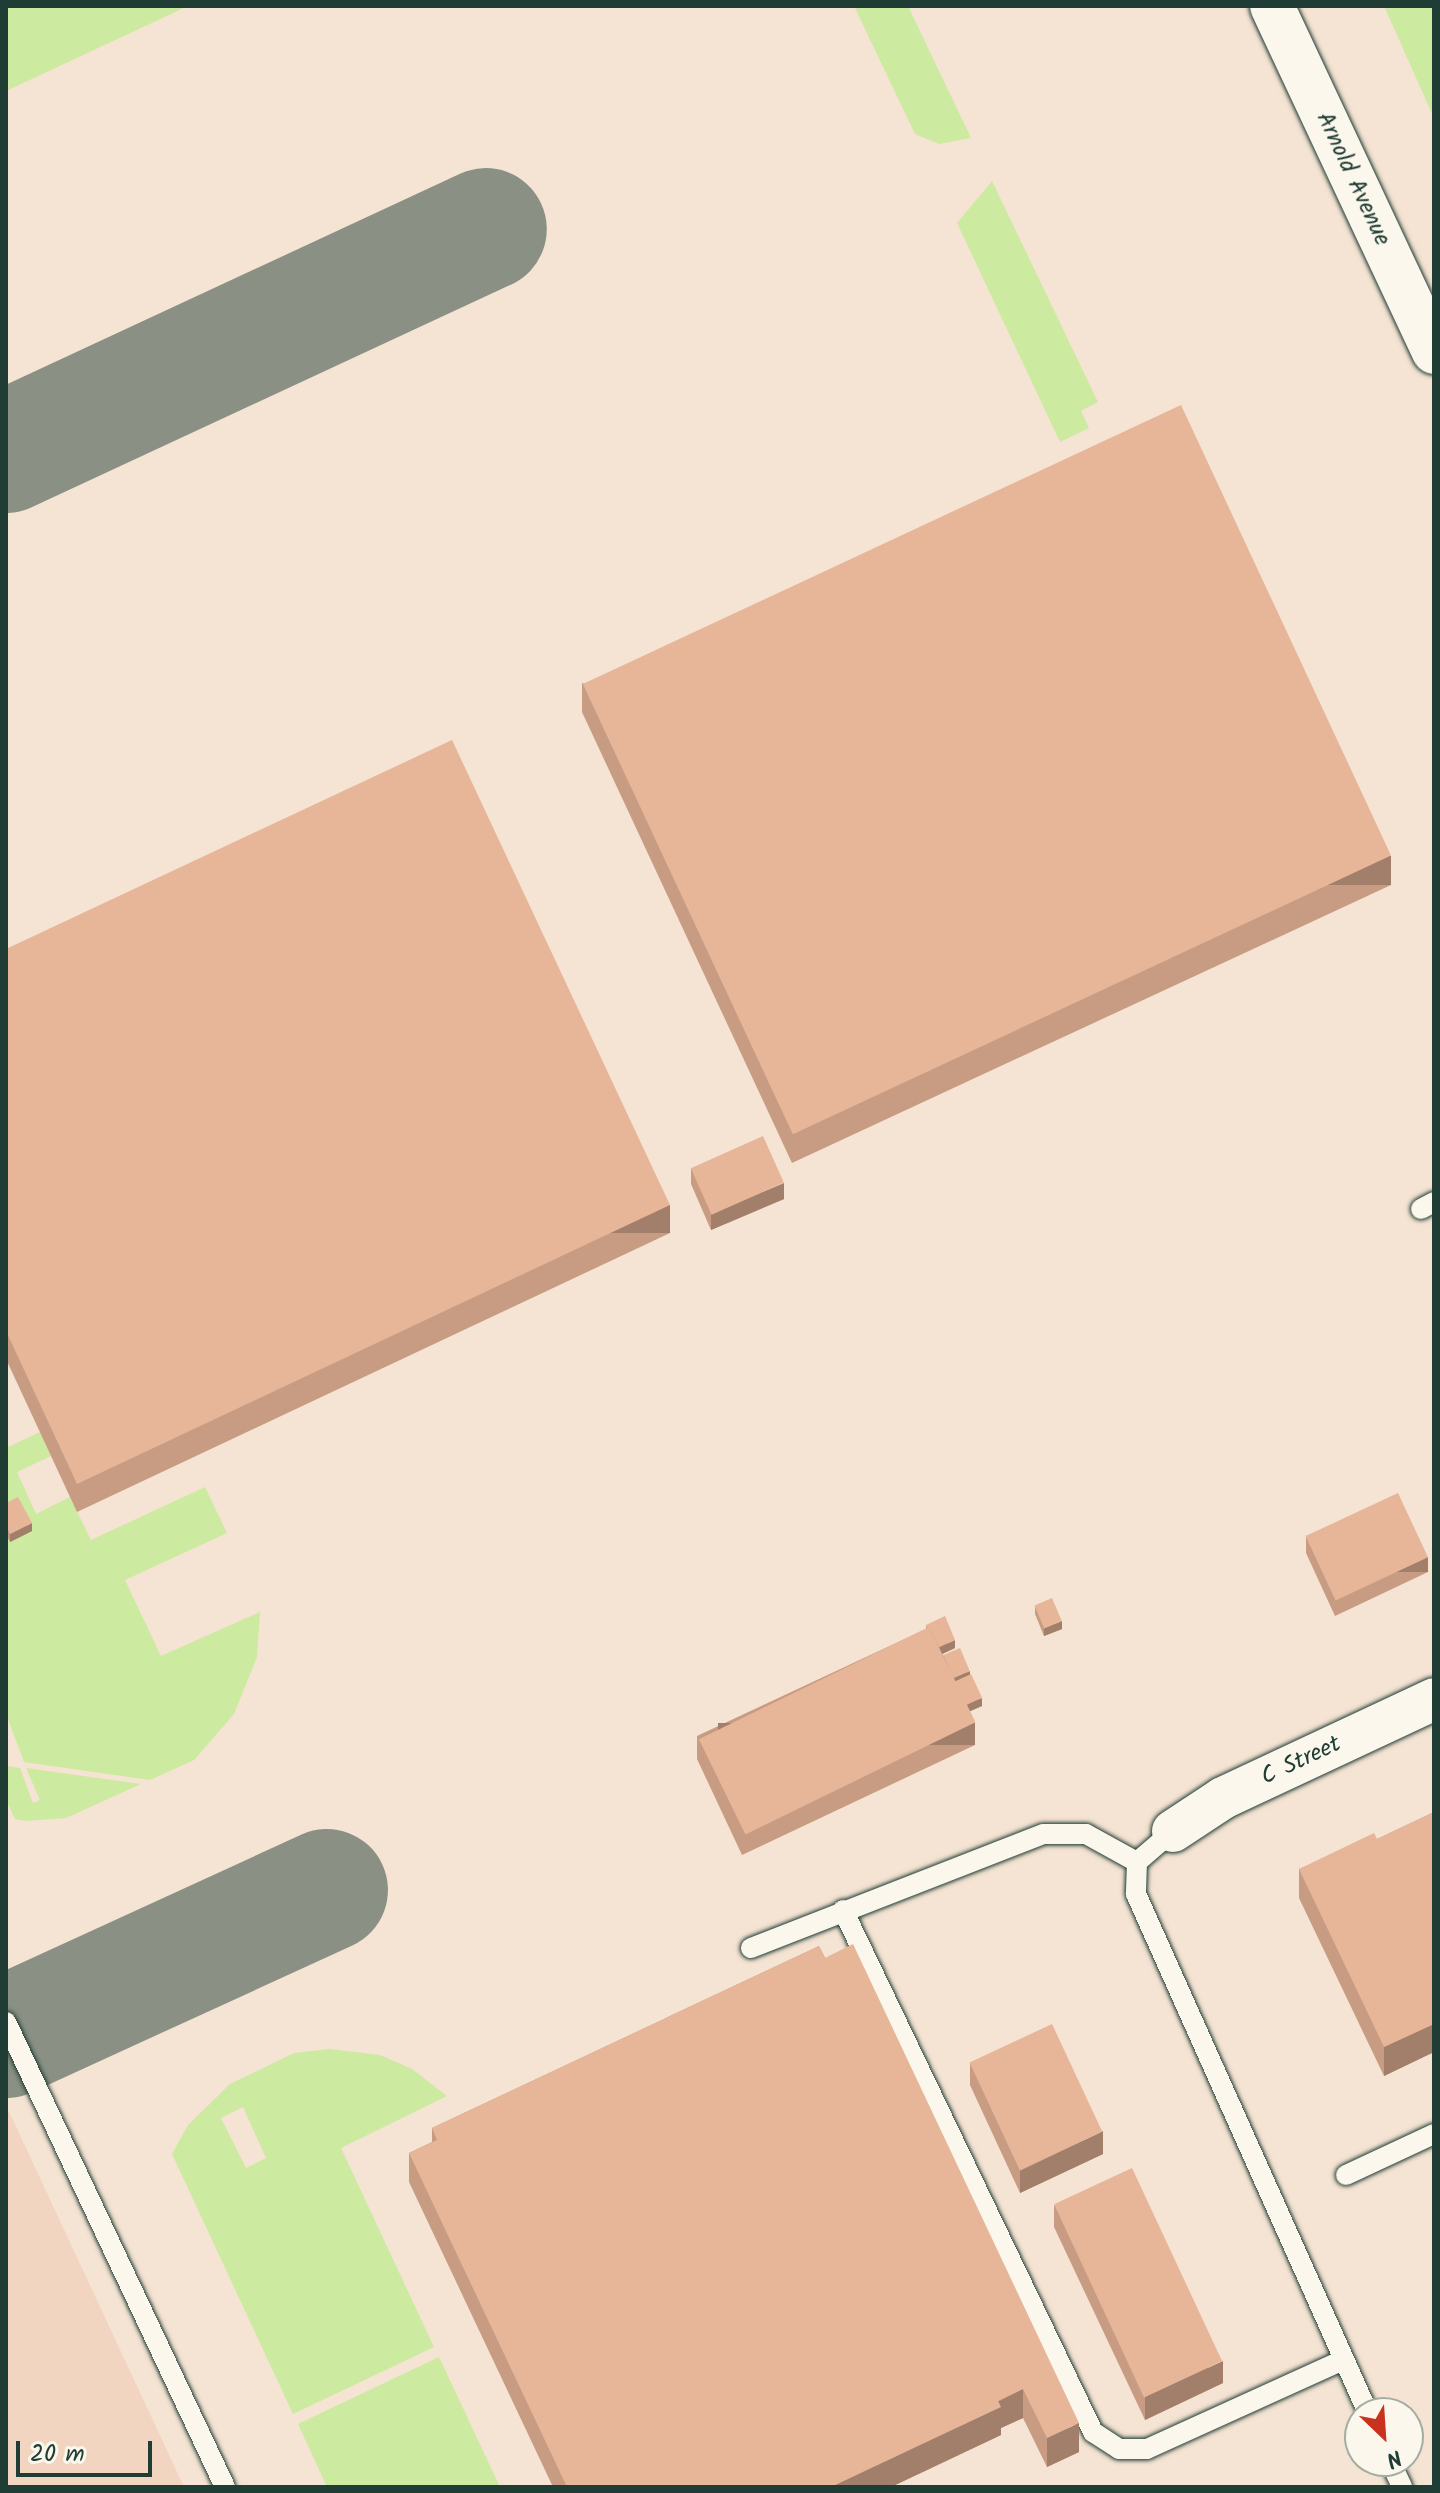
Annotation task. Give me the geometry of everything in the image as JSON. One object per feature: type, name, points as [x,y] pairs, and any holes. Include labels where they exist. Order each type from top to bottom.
[{"type":"street","name":"Arnold Avenue","points":[[1272,6],[1434,352]]},
{"type":"street","name":"C Street","points":[[1173,1831],[1223,1798],[1434,1699]]},
{"type":"lane","points":[[1173,1831],[1137,1862],[1136,1894],[1360,2397]]},
{"type":"lane","points":[[751,1948],[1044,1834],[1086,1834],[1137,1862]]},
{"type":"lane","points":[[843,1910],[1093,2432],[1119,2449],[1147,2449],[1343,2360]]},
{"type":"lane","points":[[6,2022],[225,2487]]},
{"type":"lane","points":[[1346,2175],[1434,2134]]},
{"type":"shaded area","points":[[6,2106],[12,2118],[184,2487],[6,2487]]},
{"type":"green space","points":[[6,6],[188,6],[6,91]]},
{"type":"green space","points":[[854,6],[908,6],[971,138],[939,144],[915,134]]},
{"type":"green space","points":[[1384,6],[1434,6],[1434,118]]},
{"type":"green space","points":[[992,181],[1098,402],[1081,411],[1089,428],[1060,442],[957,223]]},
{"type":"green space","points":[[40,1432],[51,1456],[17,1472],[36,1514],[70,1497],[91,1540],[205,1487],[227,1533],[125,1580],[161,1656],[260,1612],[257,1657],[234,1714],[194,1760],[150,1780],[24,1762],[6,1714],[6,1448]]},
{"type":"green space","points":[[6,1766],[20,1768],[33,1803],[40,1800],[26,1768],[141,1784],[66,1818],[26,1821],[15,1819],[6,1800]]},
{"type":"green space","points":[[330,2049],[380,2055],[412,2069],[447,2096],[341,2148],[434,2347],[293,2414],[172,2154],[188,2125],[230,2084],[294,2053]],"holes":[[[243,2107],[266,2158],[246,2168],[221,2118]]]},
{"type":"green space","points":[[439,2357],[500,2487],[327,2487],[298,2424]]},
{"type":"building","points":[[1181,405],[1391,855],[793,1134],[583,684]]},
{"type":"building","points":[[452,740],[670,1205],[77,1484],[6,1331],[6,949]]},
{"type":"building","points":[[763,1136],[784,1183],[712,1215],[691,1168]]},
{"type":"building","points":[[1398,1493],[1428,1557],[1336,1600],[1306,1536]]},
{"type":"building","points":[[18,1497],[32,1523],[10,1534],[6,1526],[6,1503]]},
{"type":"building","points":[[1052,1598],[1062,1621],[1044,1628],[1035,1605]]},
{"type":"building","points":[[945,1616],[955,1640],[939,1647],[926,1625]]},
{"type":"building","points":[[929,1627],[975,1722],[745,1834],[699,1739]]},
{"type":"building","points":[[960,1648],[970,1671],[953,1678],[943,1655]]},
{"type":"building","points":[[971,1674],[982,1698],[966,1705],[955,1682]]},
{"type":"building","points":[[1434,1812],[1434,2024],[1384,2047],[1299,1869],[1374,1833],[1377,1839]]},
{"type":"building","points":[[853,1944],[1079,2423],[1047,2438],[1023,2389],[998,2401],[1001,2407],[831,2487],[567,2487],[409,2153],[437,2140],[432,2128],[819,1946],[825,1958]]},
{"type":"building","points":[[1052,2024],[1102,2132],[1020,2170],[970,2062]]},
{"type":"building","points":[[1132,2168],[1222,2361],[1144,2397],[1054,2204]]},
{"type":"taxiway","points":[[6,452],[486,229]]},
{"type":"taxiway","points":[[6,2037],[327,1890]]}]
